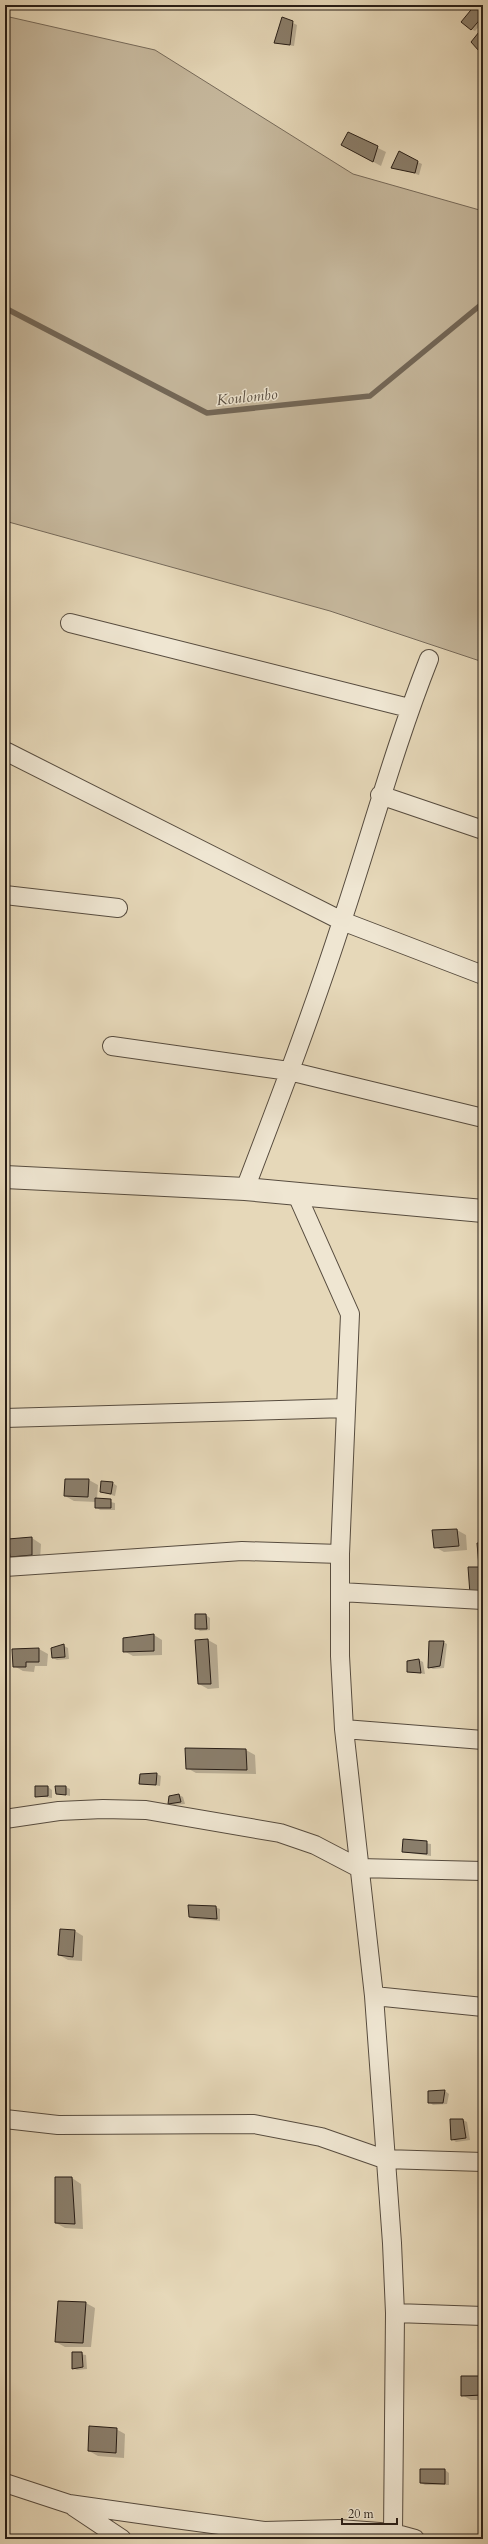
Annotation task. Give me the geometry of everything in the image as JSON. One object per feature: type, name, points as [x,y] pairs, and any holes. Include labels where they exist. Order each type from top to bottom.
[{"type":"street","points":[[70,623],[409,708]]},
{"type":"street","points":[[245,1189],[289,1071],[342,921],[380,795],[409,708],[429,660]]},
{"type":"street","points":[[7,752],[342,921],[483,975]]},
{"type":"street","points":[[380,795],[483,830]]},
{"type":"street","points":[[5,895],[118,908]]},
{"type":"street","points":[[112,1046],[289,1071],[483,1118]]},
{"type":"street","points":[[5,1177],[245,1189],[483,1211]]},
{"type":"street","points":[[297,1195],[350,1309],[340,1554],[344,1729],[374,1996],[395,2313],[393,2533]]},
{"type":"street","points":[[5,1418],[346,1408]]},
{"type":"street","points":[[5,1567],[242,1551],[340,1554]]},
{"type":"street","points":[[340,1592],[483,1600]]},
{"type":"street","points":[[344,1729],[483,1740]]},
{"type":"street","points":[[5,1819],[59,1811],[103,1809],[146,1810],[280,1833],[315,1845],[359,1868],[483,1871]]},
{"type":"street","points":[[374,1996],[483,2007]]},
{"type":"street","points":[[5,2119],[58,2125],[254,2124],[321,2137],[384,2159],[483,2162]]},
{"type":"street","points":[[395,2313],[483,2316]]},
{"type":"street","points":[[5,2483],[69,2504],[264,2531],[339,2529],[393,2533],[415,2539]]},
{"type":"street","points":[[69,2504],[122,2539]]},
{"type":"shaded area","points":[[5,16],[155,50],[353,174],[483,211],[483,662],[330,611],[5,521]]},
{"type":"building","points":[[475,5],[483,5],[483,16],[471,30],[461,22]]},
{"type":"building","points":[[282,17],[293,21],[290,45],[274,43]]},
{"type":"building","points":[[483,27],[483,46],[479,51],[471,42]]},
{"type":"building","points":[[348,132],[378,146],[373,162],[341,145]]},
{"type":"building","points":[[399,151],[418,161],[415,173],[391,168]]},
{"type":"building","points":[[65,1479],[89,1479],[88,1497],[64,1496]]},
{"type":"building","points":[[101,1481],[113,1482],[111,1494],[100,1492]]},
{"type":"building","points":[[95,1498],[111,1499],[111,1508],[95,1508]]},
{"type":"building","points":[[457,1529],[459,1546],[434,1548],[432,1530]]},
{"type":"building","points":[[32,1537],[32,1555],[10,1557],[8,1539]]},
{"type":"building","points":[[477,1543],[483,1543],[481,1594],[470,1594],[468,1567],[479,1567]]},
{"type":"building","points":[[195,1614],[206,1614],[207,1629],[195,1629]]},
{"type":"building","points":[[154,1634],[154,1651],[123,1652],[123,1638]]},
{"type":"building","points":[[208,1639],[211,1684],[198,1684],[195,1640]]},
{"type":"building","points":[[429,1641],[444,1641],[440,1666],[428,1668]]},
{"type":"building","points":[[64,1644],[65,1657],[52,1658],[51,1648]]},
{"type":"building","points":[[39,1648],[39,1662],[26,1662],[26,1667],[13,1667],[12,1649]]},
{"type":"building","points":[[419,1659],[421,1673],[407,1672],[407,1661]]},
{"type":"building","points":[[185,1748],[246,1749],[247,1770],[186,1769]]},
{"type":"building","points":[[157,1773],[156,1785],[139,1784],[140,1774]]},
{"type":"building","points":[[35,1786],[48,1786],[48,1796],[35,1797]]},
{"type":"building","points":[[55,1786],[66,1786],[66,1795],[56,1794]]},
{"type":"building","points":[[179,1794],[181,1802],[168,1804],[169,1796]]},
{"type":"building","points":[[403,1839],[427,1841],[427,1854],[402,1852]]},
{"type":"building","points":[[188,1905],[216,1906],[217,1919],[189,1917]]},
{"type":"building","points":[[60,1929],[75,1930],[73,1957],[58,1955]]},
{"type":"building","points":[[445,2090],[443,2103],[428,2103],[428,2091]]},
{"type":"building","points":[[450,2119],[463,2119],[466,2138],[451,2140]]},
{"type":"building","points":[[55,2177],[72,2177],[75,2224],[55,2223]]},
{"type":"building","points":[[58,2301],[86,2302],[83,2343],[55,2342]]},
{"type":"building","points":[[72,2352],[82,2352],[83,2367],[72,2369]]},
{"type":"building","points":[[461,2376],[483,2376],[483,2395],[461,2396]]},
{"type":"building","points":[[89,2426],[117,2428],[116,2453],[88,2451]]},
{"type":"building","points":[[420,2469],[445,2469],[445,2484],[420,2483]]},
{"type":"waterway","name":"Koulombo","points":[[5,308],[207,413],[370,396],[483,303]]}]
